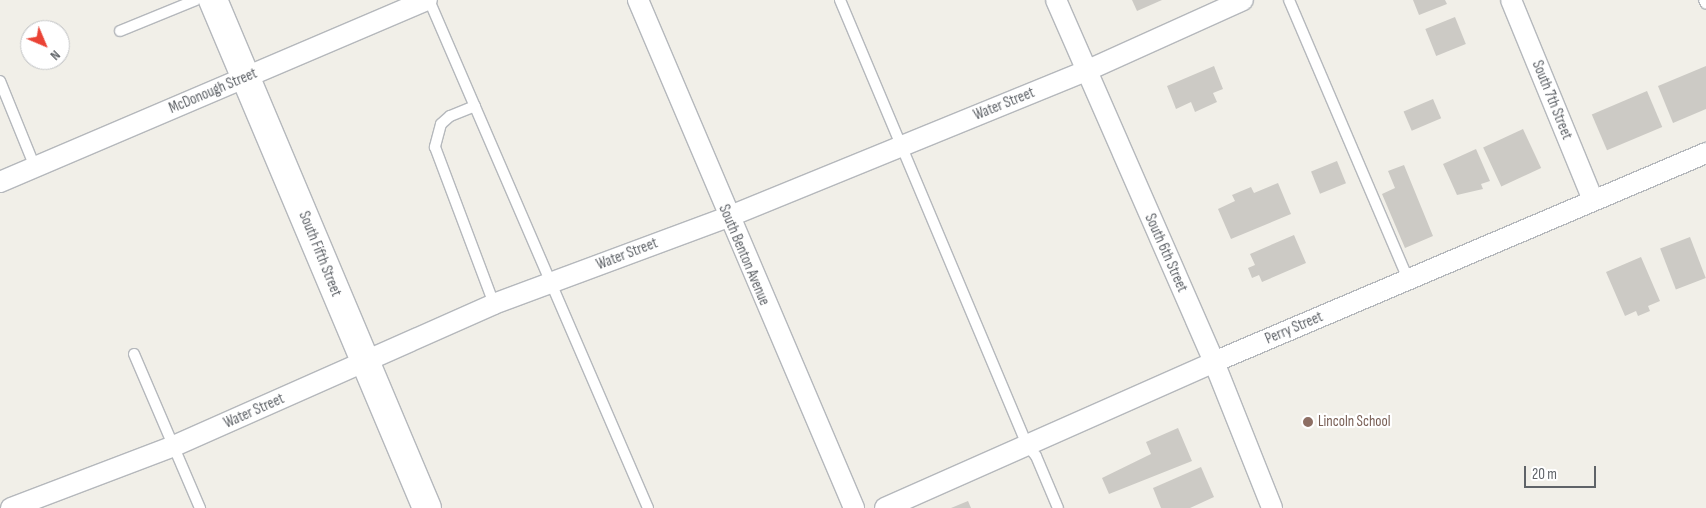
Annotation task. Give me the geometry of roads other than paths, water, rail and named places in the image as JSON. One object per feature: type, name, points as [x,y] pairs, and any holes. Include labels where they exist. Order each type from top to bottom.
[{"type":"main road","name":"South Fifth Street","points":[[213,0],[427,508]]},
{"type":"street","name":"McDonough Street","points":[[0,182],[428,0]]},
{"type":"street","name":"South Benton Avenue","points":[[638,0],[728,217],[854,508]]},
{"type":"street","name":"South 6th Street","points":[[1056,0],[1214,362],[1272,508]]},
{"type":"street","name":"Water Street","points":[[11,508],[174,446],[494,304],[728,217],[1086,71],[1243,0]]},
{"type":"street","name":"South 7th Street","points":[[1511,0],[1593,200]]},
{"type":"street","name":"Perry Street","points":[[885,508],[1214,362],[1706,152]]},
{"type":"lane","points":[[120,31],[196,0]]},
{"type":"lane","points":[[428,0],[648,508]]},
{"type":"lane","points":[[840,0],[1027,445],[1036,456],[1058,508]]},
{"type":"lane","points":[[1289,0],[1408,279]]},
{"type":"lane","points":[[1704,0],[1706,4]]},
{"type":"lane","points":[[0,81],[35,168]]},
{"type":"lane","points":[[475,106],[450,116],[441,124],[435,147],[494,304]]},
{"type":"lane","points":[[134,354],[200,508]]},
{"type":"place","name":"Lincoln School","points":[[1308,422]]}]
